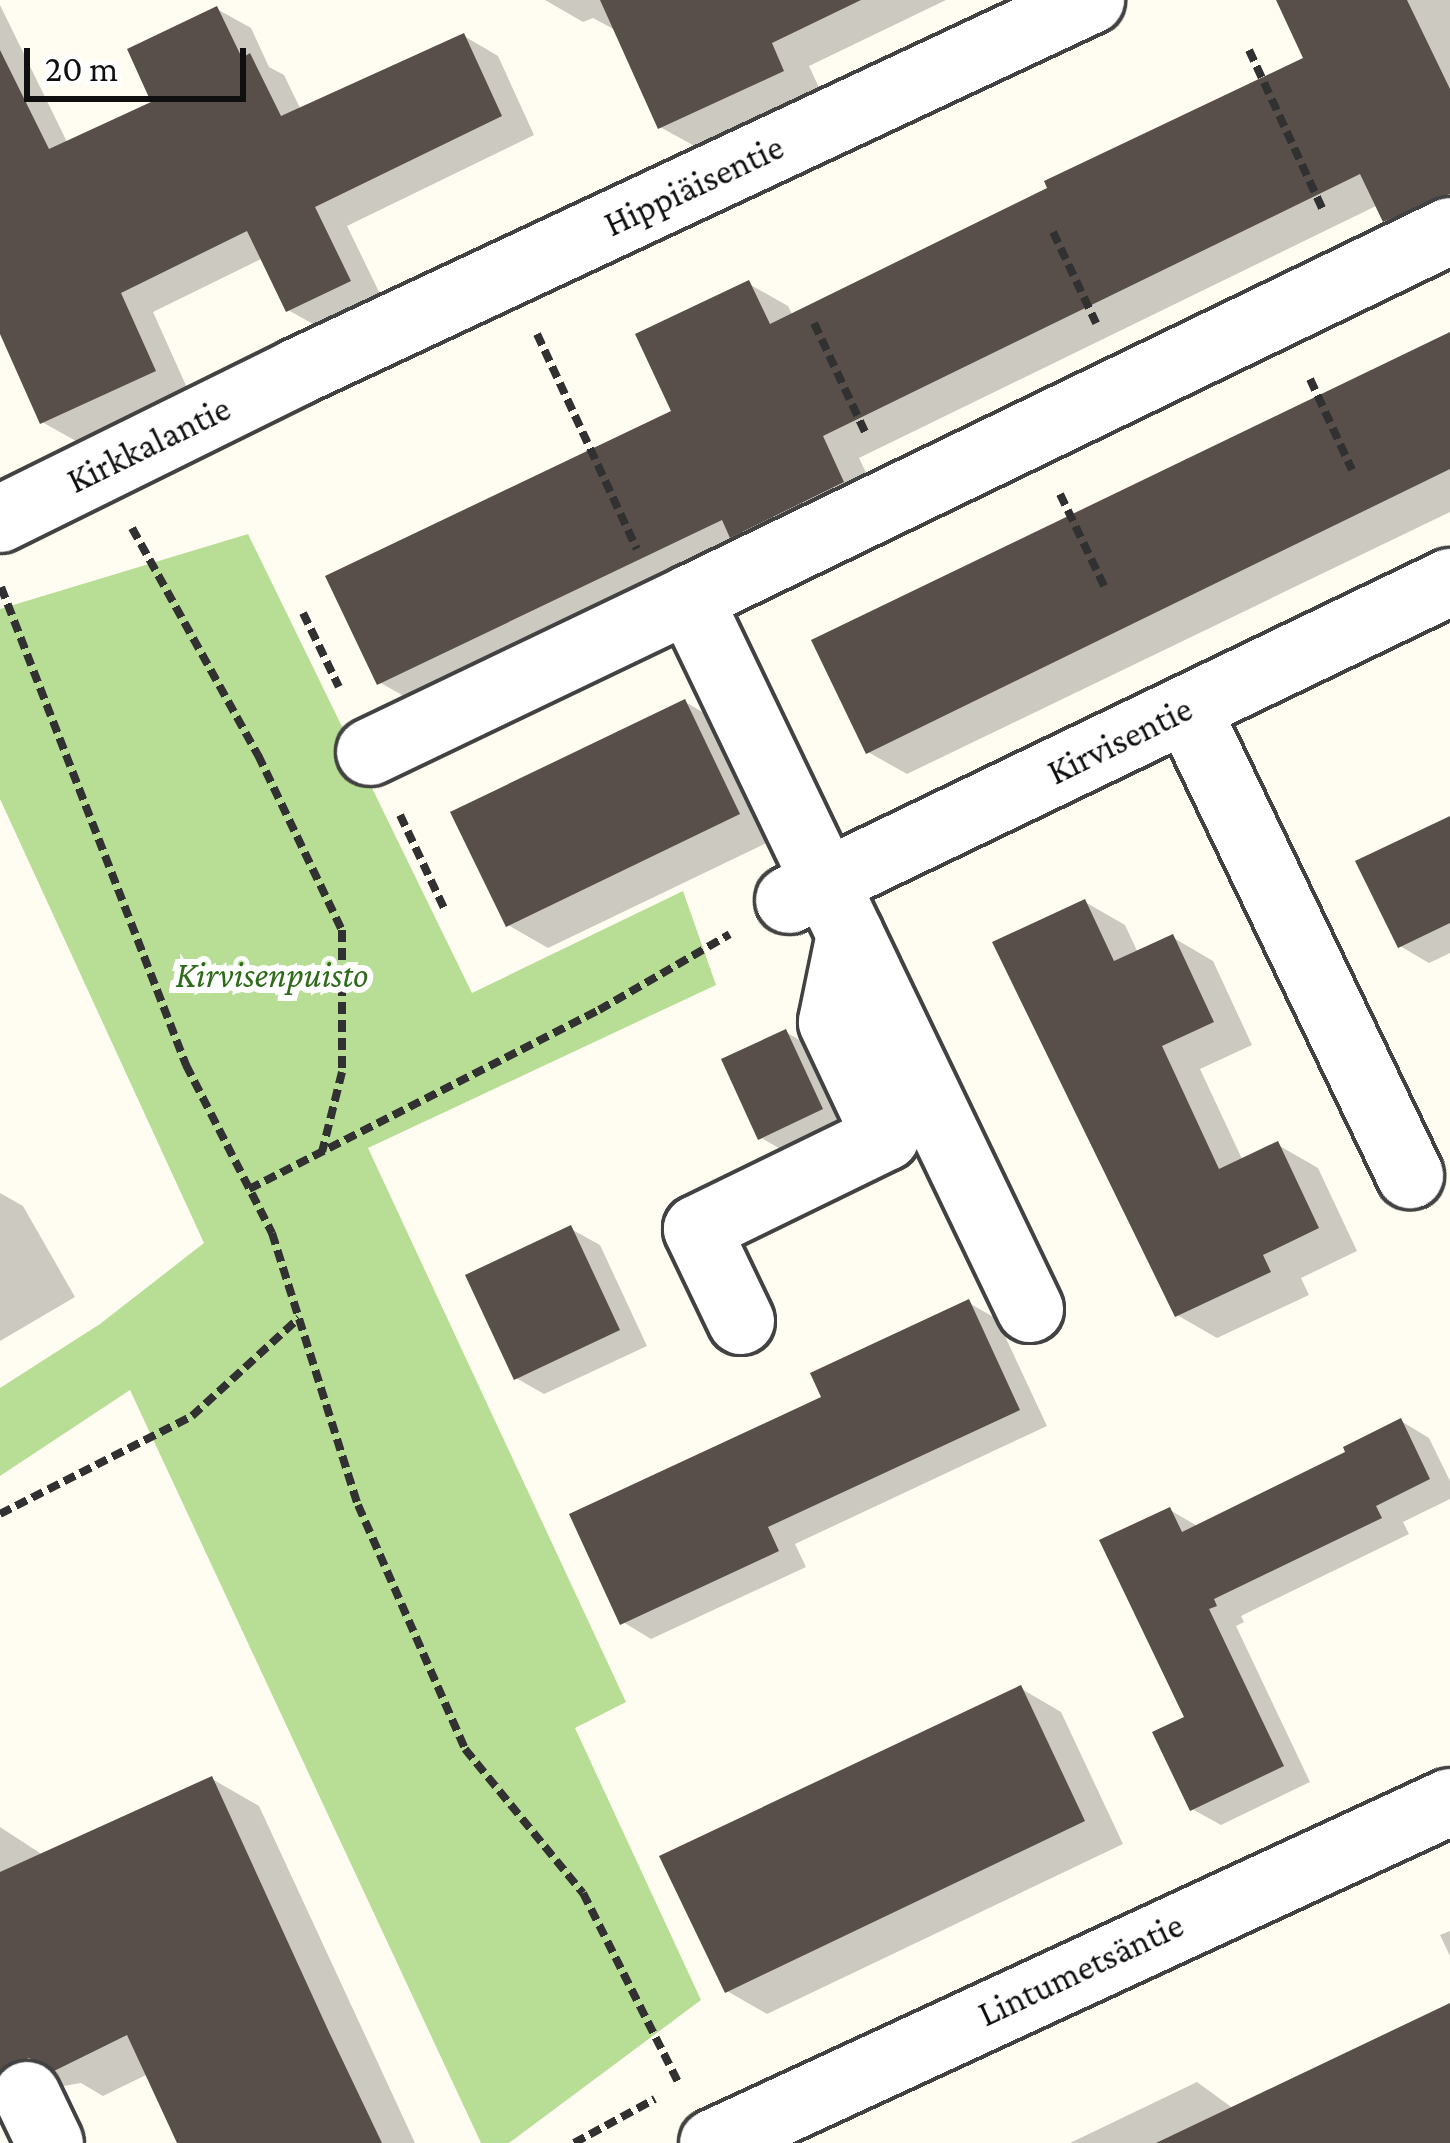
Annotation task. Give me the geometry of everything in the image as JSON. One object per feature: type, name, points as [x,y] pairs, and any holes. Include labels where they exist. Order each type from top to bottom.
[{"type":"street","name":"Hippiäisentie","points":[[297,372],[1091,0]]},
{"type":"street","points":[[370,752],[1450,231]]},
{"type":"street","name":"Kirkkalantie","points":[[0,519],[297,372]]},
{"type":"street","name":"Kirvisentie","points":[[821,905],[1187,709],[1450,582]]},
{"type":"street","points":[[677,604],[821,905],[1030,1309]]},
{"type":"street","points":[[1187,709],[1410,1175]]},
{"type":"street","points":[[741,1321],[697,1229],[886,1137],[832,1022],[821,905]]},
{"type":"street","name":"Lintumetsäntie","points":[[713,2143],[1450,1802]]},
{"type":"path","points":[[1249,50],[1354,278]]},
{"type":"path","points":[[1053,232],[1126,387]]},
{"type":"path","points":[[509,273],[677,604]]},
{"type":"path","points":[[1279,314],[1352,470]]},
{"type":"path","points":[[814,323],[897,498]]},
{"type":"path","points":[[1031,434],[1106,590]]},
{"type":"path","points":[[99,470],[222,687],[342,930],[342,1072],[322,1152]]},
{"type":"path","points":[[0,585],[186,1066],[272,1233],[358,1505],[465,1749],[584,1893],[680,2086]]},
{"type":"path","points":[[303,613],[444,908]]},
{"type":"path","points":[[249,1190],[598,1010],[821,905]]},
{"type":"path","points":[[0,1514],[192,1416],[299,1318]]},
{"type":"green space","name":"Kirvisenpuisto","points":[[248,534],[472,993],[683,891],[716,985],[368,1148],[626,1702],[575,1728],[701,2000],[509,2143],[481,2143],[130,1390],[0,1476],[0,1388],[100,1324],[204,1243],[0,799],[0,609]]},
{"type":"building","points":[[600,0],[861,0],[772,43],[784,71],[658,129]]},
{"type":"building","points":[[1276,0],[1407,0],[1450,89],[1450,194],[1383,222],[1360,174],[823,436],[844,482],[730,538],[722,520],[377,685],[325,576],[671,411],[635,334],[749,280],[770,324],[1047,188],[1044,181],[1303,58]]},
{"type":"building","points":[[217,6],[242,58],[250,53],[281,116],[464,33],[502,116],[315,207],[351,281],[286,312],[247,231],[121,293],[156,371],[40,424],[0,334],[0,50],[49,149],[151,102],[127,49]]},
{"type":"building","points":[[1450,332],[1450,469],[866,754],[811,640]]},
{"type":"building","points":[[685,699],[740,814],[506,927],[450,812]]},
{"type":"building","points":[[1450,816],[1450,923],[1398,948],[1355,861]]},
{"type":"building","points":[[1085,899],[1114,961],[1173,934],[1214,1022],[1162,1046],[1219,1169],[1278,1141],[1319,1228],[1263,1255],[1271,1272],[1175,1317],[992,942]]},
{"type":"building","points":[[786,1029],[823,1109],[758,1140],[721,1059]]},
{"type":"building","points":[[571,1225],[620,1330],[514,1380],[465,1275]]},
{"type":"building","points":[[969,1299],[1020,1410],[768,1527],[779,1551],[620,1625],[569,1514],[821,1397],[810,1373]]},
{"type":"building","points":[[1401,1418],[1430,1479],[1376,1506],[1382,1518],[1214,1599],[1217,1606],[1209,1609],[1284,1766],[1190,1811],[1152,1732],[1184,1717],[1099,1540],[1170,1507],[1182,1532],[1345,1452],[1343,1447]]},
{"type":"building","points":[[1021,1685],[1085,1821],[725,1993],[659,1856]]},
{"type":"building","points":[[212,1776],[382,2143],[177,2143],[127,2035],[54,2071],[29,2058],[0,2070],[0,1872]]},
{"type":"building","points":[[1450,2003],[1450,2143],[1156,2143]]}]
